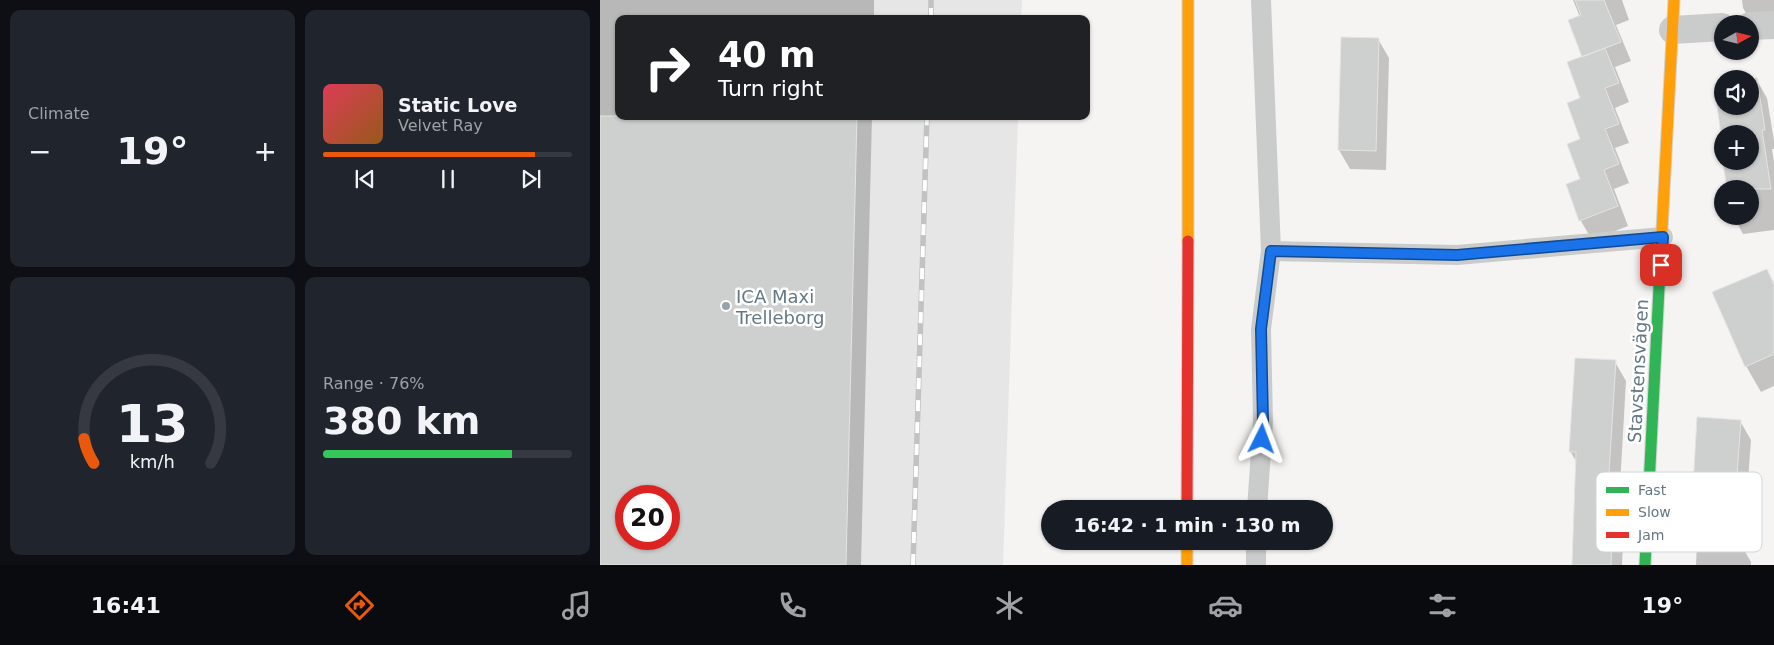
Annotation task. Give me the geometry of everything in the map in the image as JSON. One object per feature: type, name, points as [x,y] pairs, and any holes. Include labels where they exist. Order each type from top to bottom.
[{"type":"main road","points":[[1187,500],[1188,0]]},
{"type":"main road","name":"Stavstensvägen","points":[[1650,472],[1674,0]]},
{"type":"main road","points":[[1187,550],[1187,565]]},
{"type":"main road","name":"Stavstensvägen","points":[[1645,565],[1646,552]]},
{"type":"street","points":[[1759,26],[1774,25]]},
{"type":"street","points":[[1673,30],[1714,28]]},
{"type":"lane","points":[[1258,500],[1263,422],[1261,329],[1271,251],[1261,0]]},
{"type":"lane","points":[[1271,251],[1457,255],[1663,237]]},
{"type":"lane","points":[[1256,550],[1256,565]]},
{"type":"shaded area","name":"ICA Maxi Trelleborg","points":[[600,0],[1022,0],[1021,15],[615,15],[615,120],[1018,120],[1003,565],[600,565]]},
{"type":"building","points":[[1575,0],[1604,0],[1621,42],[1582,57],[1568,20],[1581,15]]},
{"type":"building","points":[[1341,37],[1379,38],[1376,151],[1338,150]]},
{"type":"building","points":[[1605,48],[1619,83],[1605,88],[1619,124],[1605,129],[1619,164],[1604,170],[1618,206],[1579,221],[1566,184],[1580,179],[1567,144],[1580,139],[1567,103],[1580,98],[1567,62]]},
{"type":"building","points":[[1759,91],[1765,130],[1762,130],[1771,189],[1759,189],[1759,180],[1726,180],[1724,170],[1759,170],[1759,125],[1720,125],[1718,115],[1759,115]]},
{"type":"building","name":"ICA Maxi Trelleborg","points":[[600,116],[615,116],[615,120],[857,120],[846,565],[600,565]]},
{"type":"building","points":[[1767,269],[1774,285],[1774,354],[1745,367],[1712,292]]},
{"type":"building","points":[[1575,358],[1616,360],[1609,472],[1596,472],[1596,552],[1611,552],[1611,565],[1572,565],[1576,452],[1569,452]]},
{"type":"building","points":[[1697,417],[1741,420],[1737,472],[1694,472]]},
{"type":"railway","points":[[931,0],[931,15]]},
{"type":"railway","points":[[913,565],[927,120]]},
{"type":"traffic: fast","points":[[1650,472],[1660,268]]},
{"type":"traffic: fast","points":[[1645,565],[1646,552]]},
{"type":"traffic: slow","points":[[1188,0],[1188,241]]},
{"type":"traffic: slow","points":[[1660,268],[1674,0]]},
{"type":"traffic: slow","points":[[1187,550],[1187,565]]},
{"type":"traffic: jam","points":[[1187,500],[1188,241]]},
{"type":"place","name":"ICA Maxi Trelleborg","points":[[726,306]]},
{"type":"route","points":[[1262,439],[1261,329],[1271,251],[1457,255],[1663,237],[1661,265]]}]
